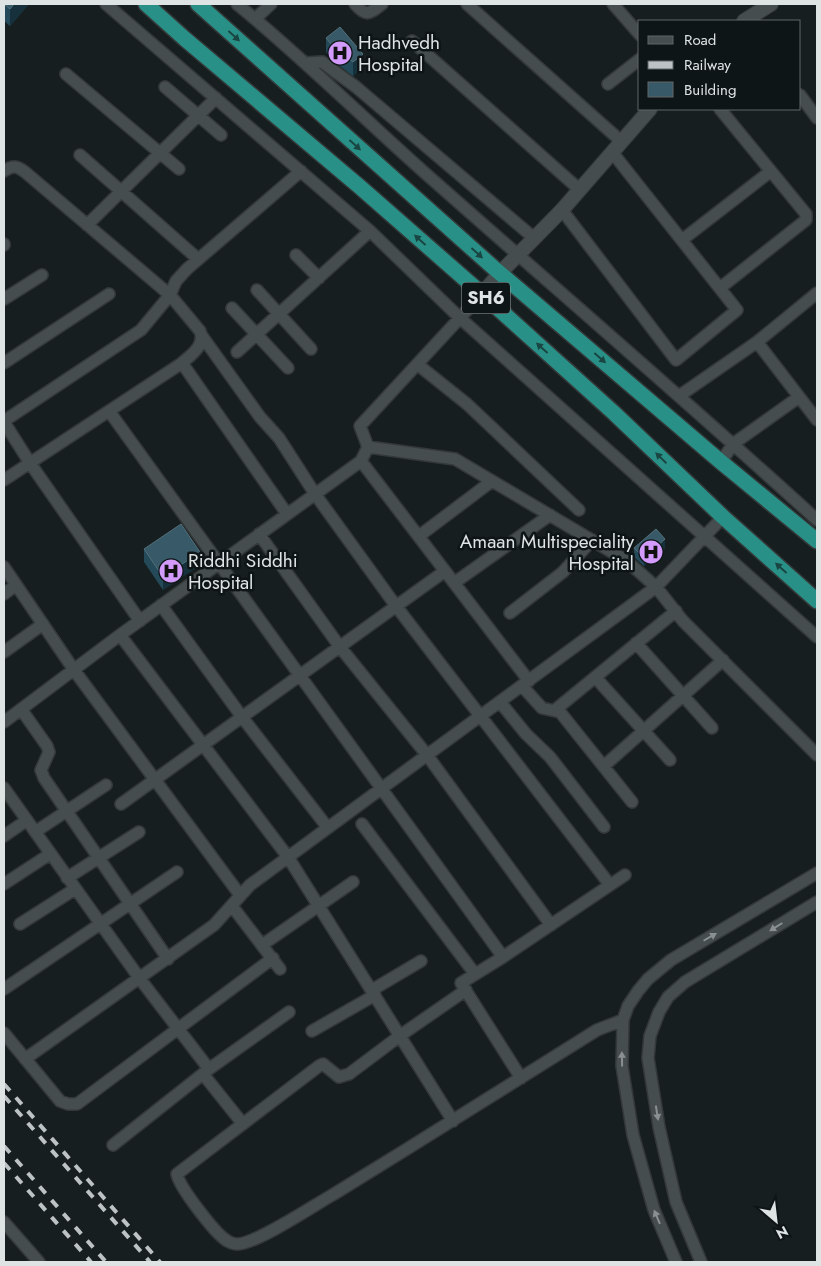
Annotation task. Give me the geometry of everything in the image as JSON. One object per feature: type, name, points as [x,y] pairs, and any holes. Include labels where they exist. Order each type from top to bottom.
[{"type":"highway","name":"SH6","points":[[146,4],[360,186],[482,294],[614,413],[723,517],[817,601]]},
{"type":"highway","points":[[198,4],[500,273],[721,462],[817,541]]},
{"type":"street","points":[[106,4],[370,231],[460,318],[817,638]]},
{"type":"street","points":[[236,4],[305,63],[411,161],[734,444],[817,520]]},
{"type":"street","points":[[255,19],[271,4]]},
{"type":"street","points":[[355,4],[361,12],[367,13],[372,12],[382,4]]},
{"type":"street","points":[[467,4],[622,142]]},
{"type":"street","points":[[614,4],[638,33]]},
{"type":"street","points":[[746,20],[771,4]]},
{"type":"street","points":[[412,41],[580,190]]},
{"type":"street","points":[[608,84],[638,61]]},
{"type":"street","points":[[305,63],[322,62],[356,87],[534,238]]},
{"type":"street","points":[[66,74],[179,169]]},
{"type":"street","points":[[165,87],[221,135]]},
{"type":"street","points":[[801,96],[817,118]]},
{"type":"street","points":[[87,225],[216,98]]},
{"type":"street","points":[[4,722],[161,605],[361,461],[368,447],[360,426],[500,273],[562,210],[649,110]]},
{"type":"street","points":[[720,288],[806,220],[806,214],[721,110]]},
{"type":"street","points":[[562,210],[676,360],[737,310],[612,152]]},
{"type":"street","points":[[80,155],[198,258]]},
{"type":"street","points":[[4,170],[13,166],[19,167],[170,295],[200,330],[202,336],[260,417],[279,438],[315,494],[396,606],[610,885]]},
{"type":"street","points":[[140,621],[30,463],[4,422],[141,330],[170,295],[180,275],[301,171]]},
{"type":"street","points":[[682,240],[771,171]]},
{"type":"street","points":[[237,352],[370,231]]},
{"type":"street","points":[[296,255],[319,278]]},
{"type":"street","points":[[4,299],[42,275]]},
{"type":"street","points":[[257,290],[311,349]]},
{"type":"street","points":[[4,363],[109,294]]},
{"type":"street","points":[[679,396],[757,342],[817,294]]},
{"type":"street","points":[[232,308],[288,368]]},
{"type":"street","points":[[4,480],[182,363],[199,348],[202,336]]},
{"type":"street","points":[[757,342],[817,420]]},
{"type":"street","points":[[182,363],[287,514]]},
{"type":"street","points":[[417,364],[467,404],[579,510]]},
{"type":"street","points":[[721,462],[734,444],[800,397]]},
{"type":"street","points":[[109,411],[218,564],[383,788],[503,957]]},
{"type":"street","points":[[368,447],[455,459],[628,561],[656,587],[683,621],[817,755]]},
{"type":"street","points":[[361,461],[454,583],[542,708],[560,712],[632,802]]},
{"type":"street","points":[[419,536],[492,481]]},
{"type":"street","points":[[454,583],[550,515]]},
{"type":"street","points":[[25,1059],[214,925],[250,885],[656,587],[723,517]]},
{"type":"street","points":[[259,534],[340,647],[428,755],[551,925]]},
{"type":"street","points":[[510,612],[563,572],[592,540]]},
{"type":"street","points":[[4,567],[74,670],[240,895]]},
{"type":"street","points":[[121,804],[445,571]]},
{"type":"street","points":[[4,594],[16,585]]},
{"type":"street","points":[[161,605],[242,717],[328,828]]},
{"type":"street","points":[[555,710],[676,611]]},
{"type":"street","points":[[4,652],[43,624]]},
{"type":"street","points":[[120,635],[288,857],[453,1121]]},
{"type":"street","points":[[636,643],[712,728]]},
{"type":"street","points":[[604,766],[722,660]]},
{"type":"street","points":[[594,677],[670,760]]},
{"type":"street","points":[[500,702],[526,734],[550,756],[604,828]]},
{"type":"street","points":[[21,709],[47,746],[49,752],[41,770],[44,778],[168,959]]},
{"type":"street","points":[[35,832],[106,785]]},
{"type":"street","points":[[4,788],[243,1124]]},
{"type":"street","points":[[4,836],[26,820]]},
{"type":"street","points":[[362,824],[475,974]]},
{"type":"street","points":[[68,878],[139,832]]},
{"type":"street","points":[[4,884],[50,854]]},
{"type":"street","points":[[4,988],[177,872]]},
{"type":"street","points":[[676,1262],[654,1210],[633,1135],[622,1066],[623,1020],[628,1006],[648,979],[671,960],[817,873]]},
{"type":"street","points":[[521,1078],[461,982],[503,957],[626,874]]},
{"type":"street","points":[[262,945],[353,882]]},
{"type":"street","points":[[20,924],[75,888]]},
{"type":"street","points":[[702,1262],[676,1202],[661,1137],[648,1058],[650,1036],[659,1012],[668,997],[685,982],[817,902]]},
{"type":"street","points":[[232,906],[280,969]]},
{"type":"street","points":[[4,1034],[60,1101],[68,1104],[77,1104],[273,958]]},
{"type":"street","points":[[312,1032],[421,961]]},
{"type":"street","points":[[466,990],[400,1035],[350,1074],[339,1077],[323,1064],[319,1066],[177,1174],[181,1186],[209,1222],[226,1240],[237,1244],[247,1242],[280,1226],[453,1121],[597,1030],[623,1020]]},
{"type":"street","points":[[113,1145],[206,1072],[289,1012]]},
{"type":"street","points":[[4,1222],[39,1262]]},
{"type":"building","points":[[4,4],[14,4],[10,9]]},
{"type":"building","points":[[340,27],[363,54],[353,62],[336,50],[326,38]]},
{"type":"building","points":[[181,524],[200,552],[163,577],[144,549]]},
{"type":"building","points":[[656,529],[665,539],[644,558],[634,548]]},
{"type":"railway","points":[[4,1084],[160,1262]]},
{"type":"railway","points":[[4,1096],[150,1262]]},
{"type":"railway","points":[[4,1146],[106,1262]]},
{"type":"railway","points":[[4,1163],[91,1262]]},
{"type":"place","name":"Hadhvedh Hospital","points":[[340,53]]},
{"type":"place","name":"Amaan Multispeciality Hospital","points":[[651,552]]},
{"type":"place","name":"Riddhi Siddhi Hospital","points":[[171,571]]}]
